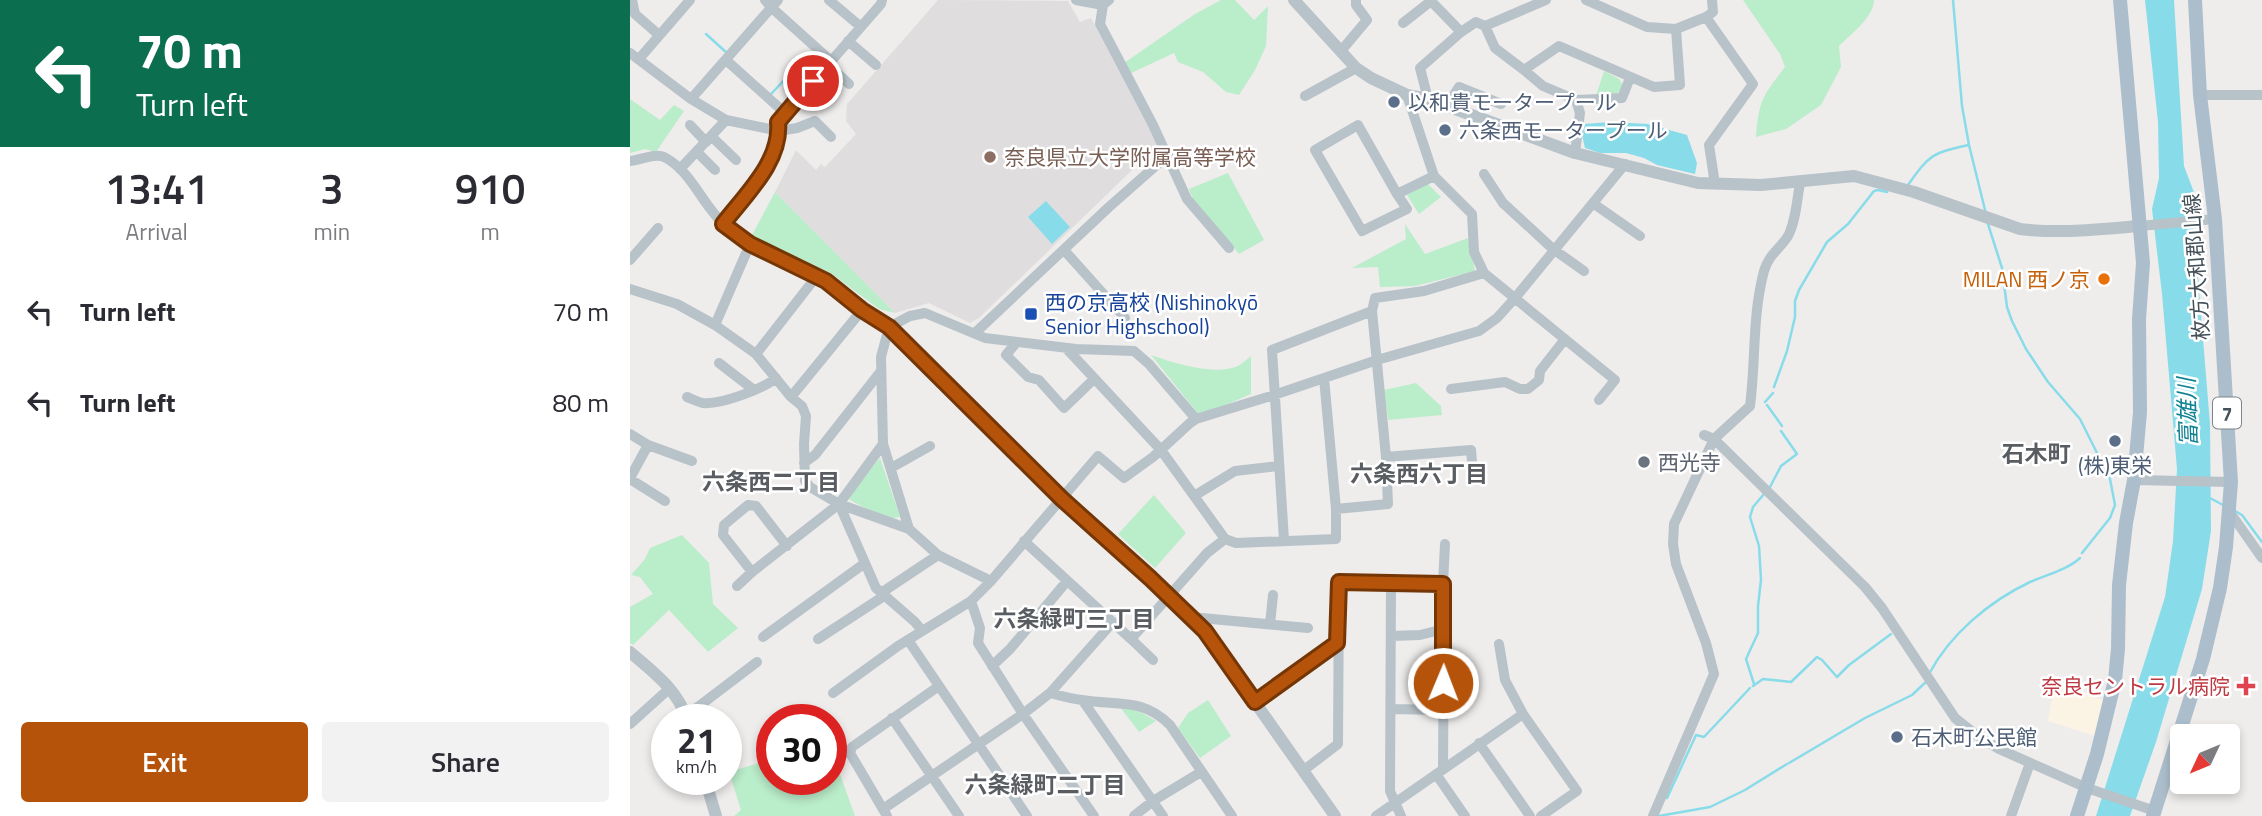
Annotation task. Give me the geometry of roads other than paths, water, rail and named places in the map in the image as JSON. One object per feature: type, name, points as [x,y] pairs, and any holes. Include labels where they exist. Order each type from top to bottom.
[{"type":"main road","points":[[2077,816],[2091,789],[2115,680],[2119,585],[2134,480],[2140,412],[2139,319],[2145,226],[2120,0]]},
{"type":"main road","name":"枚方大和郡山線","points":[[2151,811],[2203,659],[2217,600],[2229,510],[2195,0]]},
{"type":"street","points":[[632,0],[635,14],[659,35]]},
{"type":"street","points":[[690,0],[659,35],[634,56],[691,99],[726,120],[779,131],[815,121],[831,136]]},
{"type":"street","points":[[829,0],[861,27]]},
{"type":"street","points":[[723,224],[770,161],[779,131],[778,122],[882,0]]},
{"type":"street","points":[[1076,0],[1106,3],[1100,24],[1168,155],[1187,199],[1229,248]]},
{"type":"street","points":[[1294,0],[1356,68],[1407,95],[1428,99],[1575,152],[1698,184],[1800,183],[1854,176],[1914,192],[2027,230],[2087,230],[2208,220]]},
{"type":"street","points":[[1341,51],[1367,20],[1356,5],[1356,0]]},
{"type":"street","points":[[1485,26],[1546,0]]},
{"type":"street","points":[[1586,0],[1647,27],[1676,29],[1713,12],[1712,0]]},
{"type":"street","points":[[1706,0],[1706,17],[1753,85],[1709,145],[1715,184]]},
{"type":"street","points":[[1403,23],[1431,1],[1461,32]]},
{"type":"street","points":[[691,99],[772,3],[849,84]]},
{"type":"street","points":[[1428,99],[1419,68],[1476,22],[1485,26],[1495,48],[1543,86],[1576,100],[1622,97],[1630,78]]},
{"type":"street","points":[[1524,70],[1559,46],[1654,87],[1680,85],[1676,29]]},
{"type":"street","points":[[848,41],[876,65]]},
{"type":"street","points":[[726,60],[785,113]]},
{"type":"street","points":[[1305,96],[1356,68]]},
{"type":"street","points":[[1447,106],[1460,87],[1501,104]]},
{"type":"street","points":[[1407,95],[1434,176],[1472,214],[1474,252],[1484,273],[1615,380],[1599,400]]},
{"type":"street","points":[[2200,95],[2262,95]]},
{"type":"street","points":[[1575,152],[1580,113],[1576,100]]},
{"type":"street","points":[[680,169],[726,120]]},
{"type":"street","points":[[690,125],[736,160]]},
{"type":"street","points":[[1358,125],[1397,194],[1407,209],[1362,231],[1315,149],[1358,125]]},
{"type":"street","points":[[696,152],[715,170]]},
{"type":"street","points":[[630,161],[659,155],[667,158],[680,169],[723,224],[750,244],[826,281],[862,310],[889,327],[1062,499],[1205,631],[1335,816]]},
{"type":"street","points":[[975,334],[1168,155]]},
{"type":"street","points":[[833,692],[908,640],[971,601],[1098,456],[1124,478],[1196,419],[1377,360],[1479,331],[1497,318],[1515,298],[1625,164]]},
{"type":"street","points":[[1484,174],[1503,203],[1553,249],[1584,271]]},
{"type":"street","points":[[1397,194],[1434,176]]},
{"type":"street","points":[[1653,816],[1714,674],[1706,643],[1679,573],[1672,544],[1674,524],[1714,439],[1750,406],[1759,292],[1768,260],[1789,234],[1800,183]]},
{"type":"street","points":[[1594,204],[1640,236]]},
{"type":"street","points":[[630,260],[658,228]]},
{"type":"street","points":[[715,325],[750,244]]},
{"type":"street","points":[[1063,250],[1125,318]]},
{"type":"street","points":[[1336,509],[1388,505],[1372,312],[1375,298],[1424,291],[1484,273]]},
{"type":"street","points":[[756,354],[816,277]]},
{"type":"street","points":[[630,289],[677,304],[715,325],[756,354],[791,397],[802,406],[806,416],[805,481],[810,487],[839,504],[909,529],[938,555],[990,581]]},
{"type":"street","points":[[791,397],[862,310]]},
{"type":"street","points":[[1284,540],[1272,350],[1372,312]]},
{"type":"street","points":[[909,529],[883,444],[881,357],[889,327],[910,316],[925,313],[985,338],[1016,343],[1134,351],[1149,364],[1196,419]]},
{"type":"street","points":[[1451,389],[1506,382],[1520,389],[1528,389],[1539,380],[1540,371],[1565,339]]},
{"type":"street","points":[[1016,343],[1006,355],[1028,377],[1039,380],[1064,408],[1094,380]]},
{"type":"street","points":[[1066,348],[1161,450],[1225,539],[1236,543],[1336,539],[1336,509],[1324,378]]},
{"type":"street","points":[[719,363],[754,390]]},
{"type":"street","points":[[804,463],[815,455],[882,371]]},
{"type":"street","points":[[687,397],[704,403],[766,386],[776,379]]},
{"type":"street","points":[[630,434],[648,445],[692,461]]},
{"type":"street","points":[[1704,435],[1714,439],[1865,587],[1882,608],[1955,718],[1999,749],[2091,789],[2151,811]]},
{"type":"street","points":[[737,586],[839,504],[883,444]]},
{"type":"street","points":[[648,445],[630,478],[666,501]]},
{"type":"street","points":[[891,468],[930,446]]},
{"type":"street","points":[[1386,457],[1471,450],[1473,473]]},
{"type":"street","points":[[1195,496],[1235,471],[1278,466]]},
{"type":"street","points":[[2134,480],[2226,482]]},
{"type":"street","points":[[839,504],[876,588],[922,631]]},
{"type":"street","points":[[752,572],[723,535],[724,525],[748,505],[756,506],[787,546]]},
{"type":"street","points":[[2229,510],[2262,558]]},
{"type":"street","points":[[1131,639],[1207,553],[1225,539]]},
{"type":"street","points":[[1024,541],[1153,660]]},
{"type":"street","points":[[1445,544],[1440,771],[1465,816]]},
{"type":"street","points":[[818,639],[938,555]]},
{"type":"street","points":[[763,637],[865,563]]},
{"type":"street","points":[[992,666],[1068,581]]},
{"type":"street","points":[[1304,770],[1338,744],[1339,582],[1443,584]]},
{"type":"street","points":[[1391,583],[1390,791],[1401,816]]},
{"type":"street","points":[[1270,624],[1273,594]]},
{"type":"street","points":[[971,601],[980,628],[978,643],[1023,714],[1094,816]]},
{"type":"street","points":[[1191,618],[1308,628]]},
{"type":"street","points":[[939,686],[852,747],[850,753],[885,813],[931,776],[1050,693],[1113,622]]},
{"type":"street","points":[[1391,636],[1420,635],[1444,629]]},
{"type":"street","points":[[908,640],[1027,816]]},
{"type":"street","points":[[1255,702],[1337,643]]},
{"type":"street","points":[[1499,645],[1505,680],[1523,713],[1577,791],[1541,816]]},
{"type":"street","points":[[630,652],[670,688],[681,704]]},
{"type":"street","points":[[704,704],[757,662]]},
{"type":"street","points":[[630,724],[670,688]]},
{"type":"street","points":[[1050,693],[1083,701],[1133,704],[1161,716],[1170,725],[1232,816]]},
{"type":"street","points":[[1083,701],[1163,816]]},
{"type":"street","points":[[1391,709],[1443,710]]},
{"type":"street","points":[[1376,816],[1523,713]]},
{"type":"street","points":[[892,718],[959,816]]},
{"type":"street","points":[[1479,743],[1530,816]]},
{"type":"street","points":[[2011,816],[2030,763]]},
{"type":"street","points":[[1134,816],[1153,801],[1201,772]]},
{"type":"street","points":[[710,795],[716,816]]},
{"type":"water","name":"富雄川","points":[[2145,0],[2174,0],[2184,166],[2195,195],[2194,229],[2210,424],[2211,531],[2202,589],[2156,742],[2130,816],[2096,816],[2165,597],[2173,541],[2177,469],[2152,209],[2159,178],[2158,122]]},
{"type":"water","points":[[1585,124],[1648,124],[1687,135],[1697,163],[1695,174],[1657,165],[1626,153],[1600,153],[1585,148],[1582,135]]},
{"type":"water","points":[[1046,201],[1070,227],[1052,244],[1028,217]]},
{"type":"waterway","points":[[1953,0],[1962,106],[1986,214]]},
{"type":"waterway","points":[[706,34],[727,53]]},
{"type":"waterway","points":[[771,94],[790,74]]},
{"type":"waterway","points":[[1908,185],[1933,156],[1969,145]]},
{"type":"waterway","points":[[1774,387],[1787,351],[1799,290],[1827,242],[1848,224],[1874,191],[1887,192]]},
{"type":"waterway","points":[[1988,224],[2002,268],[2007,307],[2012,321],[2026,349],[2048,382],[2080,419],[2110,479],[2115,505],[2110,518],[2082,553]]},
{"type":"waterway","points":[[1765,402],[1773,393]]},
{"type":"waterway","points":[[1767,405],[1782,426]]},
{"type":"waterway","points":[[1770,487],[1781,466],[1797,454],[1781,431]]},
{"type":"waterway","points":[[1754,684],[1746,659],[1758,633],[1761,580],[1759,546],[1750,517],[1753,507],[1764,494]]},
{"type":"waterway","points":[[2210,498],[2223,505]]},
{"type":"waterway","points":[[2235,511],[2242,515],[2262,542]]},
{"type":"waterway","points":[[1929,674],[1948,645],[1986,609],[2015,590],[2063,569],[2080,558]]},
{"type":"waterway","points":[[1753,686],[1763,679],[1791,682],[1817,657],[1837,677],[1891,634]]},
{"type":"waterway","points":[[1789,763],[1865,718],[1912,695],[1926,682]]},
{"type":"waterway","points":[[1667,798],[1696,735],[1704,737],[1750,688]]},
{"type":"waterway","points":[[1659,816],[1710,807],[1745,790],[1787,764]]},
{"type":"place","name":"以和貴モータープール","points":[[1394,102]]},
{"type":"place","name":"六条西モータープール","points":[[1445,130]]},
{"type":"place","name":"奈良県立大学附属高等学校","points":[[990,157]]},
{"type":"place","name":"MILAN 西ノ京","points":[[2104,279]]},
{"type":"place","name":"西の京高校 (Nishinokyō Senior Highschool)","points":[[1031,314]]},
{"type":"place","name":"(株)東栄","points":[[2115,441]]},
{"type":"place","name":"西光寺","points":[[1644,462]]},
{"type":"place","name":"奈良セントラル病院","points":[[2246,686]]},
{"type":"place","name":"石木町公民館","points":[[1897,737]]},
{"type":"district","name":"石木町","points":[[2036,453]]},
{"type":"district","name":"六条西六丁目","points":[[1419,473]]},
{"type":"district","name":"六条西二丁目","points":[[771,481]]},
{"type":"district","name":"六条緑町三丁目","points":[[1074,618]]},
{"type":"district","name":"六条緑町二丁目","points":[[1045,784]]}]
